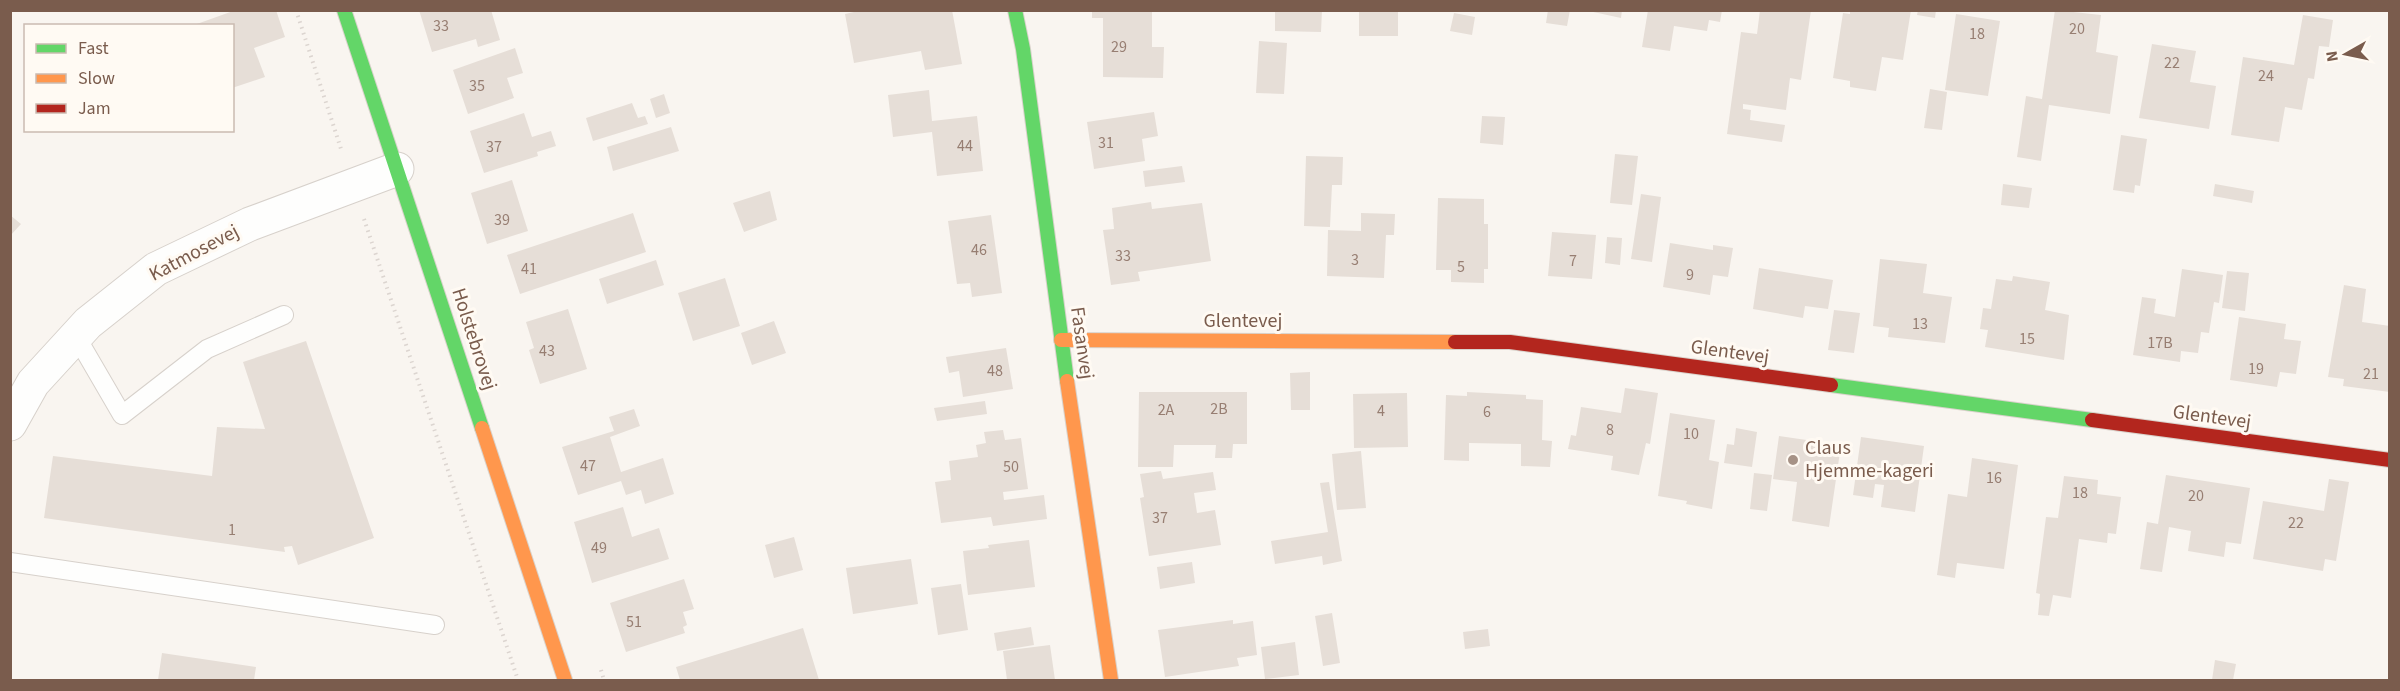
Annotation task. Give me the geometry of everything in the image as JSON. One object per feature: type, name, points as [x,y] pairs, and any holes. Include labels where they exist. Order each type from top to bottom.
[{"type":"street","name":"Holstebrovej","points":[[344,10],[565,681]]},
{"type":"street","name":"Fasanvej","points":[[1015,10],[1023,49],[1061,340],[1111,681]]},
{"type":"street","name":"Katmosevej","points":[[10,424],[33,383],[88,323],[156,269],[250,224],[397,170]]},
{"type":"street","name":"Glentevej","points":[[1061,340],[1510,342],[2390,460]]},
{"type":"lane","points":[[76,336],[122,415],[207,349],[284,315]]},
{"type":"lane","points":[[10,562],[435,625]]},
{"type":"path","points":[[296,10],[518,681]]},
{"type":"building","points":[[236,10],[276,10],[285,37],[254,48],[265,77],[234,87],[234,24],[197,24]]},
{"type":"building","points":[[419,10],[491,10],[500,40],[478,47],[476,39],[432,52]]},
{"type":"building","points":[[863,10],[952,10],[962,64],[925,70],[921,51],[854,63],[845,14]]},
{"type":"building","points":[[1092,10],[1152,10],[1152,47],[1164,47],[1163,78],[1103,77],[1103,18],[1092,18]]},
{"type":"building","points":[[1275,10],[1322,10],[1321,32],[1275,31]]},
{"type":"building","points":[[1359,10],[1398,10],[1398,36],[1359,36]]},
{"type":"building","points":[[1548,10],[1570,10],[1567,26],[1546,23]]},
{"type":"building","points":[[1584,10],[1622,10],[1621,18]]},
{"type":"building","points":[[1648,10],[1722,10],[1720,22],[1709,20],[1707,31],[1674,26],[1670,51],[1642,47]]},
{"type":"building","points":[[1760,10],[1811,10],[1801,80],[1790,78],[1786,110],[1743,104],[1743,109],[1751,110],[1750,120],[1785,125],[1782,142],[1727,134],[1741,32],[1757,34]]},
{"type":"building","points":[[1850,10],[1911,10],[1903,60],[1882,57],[1876,91],[1850,87],[1850,81],[1833,78],[1843,13],[1850,14]]},
{"type":"building","points":[[1918,10],[1936,10],[1935,18],[1917,15]]},
{"type":"building","points":[[2055,10],[2101,15],[2096,52],[2118,56],[2110,114],[2049,105],[2041,161],[2017,157],[2026,96],[2042,99]]},
{"type":"building","points":[[1454,13],[1475,17],[1472,35],[1450,31]]},
{"type":"building","points":[[1956,14],[2000,21],[1988,96],[1945,90]]},
{"type":"building","points":[[2303,15],[2333,20],[2329,47],[2319,46],[2314,79],[2308,78],[2302,110],[2285,107],[2279,142],[2231,135],[2243,57],[2294,65]]},
{"type":"building","points":[[1259,41],[1287,43],[1284,94],[1256,93]]},
{"type":"building","points":[[2152,44],[2196,51],[2190,82],[2216,86],[2209,129],[2139,118]]},
{"type":"building","points":[[515,48],[523,73],[507,78],[514,98],[468,114],[453,70]]},
{"type":"building","points":[[1930,89],[1947,92],[1942,130],[1924,128]]},
{"type":"building","points":[[929,90],[932,121],[977,116],[983,171],[937,176],[932,132],[893,137],[888,95]]},
{"type":"building","points":[[664,94],[670,113],[656,118],[650,99]]},
{"type":"building","points":[[632,103],[638,118],[645,116],[648,124],[593,141],[586,118]]},
{"type":"building","points":[[1154,112],[1158,136],[1142,139],[1145,161],[1094,169],[1087,122]]},
{"type":"building","points":[[524,113],[532,137],[551,131],[556,146],[537,152],[538,156],[484,173],[470,131]]},
{"type":"building","points":[[1482,116],[1505,117],[1503,145],[1480,143]]},
{"type":"building","points":[[671,127],[679,151],[613,171],[607,147]]},
{"type":"building","points":[[2121,135],[2147,139],[2140,186],[2135,185],[2134,193],[2113,190]]},
{"type":"building","points":[[1615,154],[1638,156],[1632,205],[1610,203]]},
{"type":"building","points":[[1306,156],[1343,157],[1342,185],[1332,185],[1330,227],[1304,226]]},
{"type":"building","points":[[1182,166],[1185,182],[1145,187],[1143,171]]},
{"type":"building","points":[[512,180],[528,231],[487,244],[471,193]]},
{"type":"building","points":[[2003,184],[2032,188],[2029,208],[2001,205]]},
{"type":"building","points":[[2215,184],[2254,191],[2252,203],[2213,196]]},
{"type":"building","points":[[770,191],[777,220],[744,232],[733,203]]},
{"type":"building","points":[[1641,194],[1661,197],[1652,262],[1631,259]]},
{"type":"building","points":[[1438,198],[1484,199],[1484,224],[1488,224],[1488,269],[1484,269],[1484,283],[1451,282],[1451,270],[1436,270]]},
{"type":"building","points":[[1151,202],[1152,209],[1202,203],[1211,261],[1138,272],[1140,281],[1111,285],[1103,230],[1114,229],[1112,208]]},
{"type":"building","points":[[633,213],[646,252],[520,294],[507,255]]},
{"type":"building","points":[[1361,213],[1395,214],[1394,235],[1386,235],[1384,278],[1327,276],[1328,230],[1361,231]]},
{"type":"building","points":[[10,215],[21,224],[10,236]]},
{"type":"building","points":[[991,215],[1002,293],[972,297],[970,283],[957,284],[948,221]]},
{"type":"building","points":[[1552,232],[1596,235],[1592,279],[1548,276]]},
{"type":"building","points":[[1607,237],[1622,238],[1620,265],[1605,263]]},
{"type":"building","points":[[1670,243],[1713,250],[1713,245],[1733,248],[1728,277],[1713,275],[1710,295],[1663,287]]},
{"type":"building","points":[[1880,259],[1927,264],[1923,293],[1952,297],[1945,343],[1888,337],[1889,328],[1873,326]]},
{"type":"building","points":[[656,260],[664,285],[607,304],[599,279]]},
{"type":"building","points":[[1759,268],[1833,280],[1828,309],[1805,306],[1803,318],[1753,309]]},
{"type":"building","points":[[2182,269],[2223,275],[2219,303],[2214,302],[2209,333],[2201,332],[2198,353],[2181,351],[2180,362],[2133,355],[2142,297],[2156,299],[2154,313],[2175,317]]},
{"type":"building","points":[[2227,271],[2249,273],[2245,311],[2222,308]]},
{"type":"building","points":[[2013,276],[2050,282],[2045,310],[2069,315],[2064,360],[1985,347],[1988,330],[1980,329],[1983,308],[1991,309],[1996,279],[2012,281]]},
{"type":"building","points":[[725,278],[740,326],[693,341],[678,293]]},
{"type":"building","points":[[2344,285],[2366,289],[2362,322],[2390,326],[2390,392],[2343,386],[2344,379],[2328,377]]},
{"type":"building","points":[[568,309],[587,369],[540,384],[529,350],[534,348],[526,322]]},
{"type":"building","points":[[1834,310],[1860,313],[1854,353],[1828,350]]},
{"type":"building","points":[[2239,317],[2286,324],[2284,339],[2301,341],[2296,374],[2280,372],[2277,387],[2230,380]]},
{"type":"building","points":[[774,321],[786,353],[752,365],[741,333]]},
{"type":"building","points":[[306,341],[374,538],[298,565],[292,546],[284,547],[285,552],[44,518],[53,456],[212,476],[217,427],[265,429],[243,362]]},
{"type":"building","points":[[1006,348],[1013,389],[963,397],[959,371],[949,373],[946,357]]},
{"type":"building","points":[[1310,372],[1310,410],[1291,410],[1290,373]]},
{"type":"building","points":[[1625,388],[1658,393],[1650,444],[1646,443],[1639,475],[1611,470],[1613,456],[1568,449],[1571,435],[1576,436],[1581,407],[1621,413]]},
{"type":"building","points":[[1139,392],[1247,392],[1247,444],[1233,444],[1232,458],[1215,458],[1216,445],[1174,445],[1173,467],[1138,467]]},
{"type":"building","points":[[1467,392],[1526,395],[1526,399],[1543,400],[1542,440],[1552,441],[1550,467],[1521,466],[1521,444],[1469,443],[1469,461],[1444,460],[1446,395],[1467,396]]},
{"type":"building","points":[[1407,393],[1408,447],[1354,448],[1353,394]]},
{"type":"building","points":[[985,401],[987,414],[937,421],[934,408]]},
{"type":"building","points":[[634,409],[640,426],[610,437],[621,472],[663,458],[674,494],[645,504],[641,490],[626,495],[621,481],[578,495],[562,447],[614,431],[609,417]]},
{"type":"building","points":[[1670,413],[1715,420],[1709,460],[1719,462],[1712,509],[1686,504],[1687,501],[1658,496]]},
{"type":"building","points":[[1736,428],[1757,432],[1752,467],[1724,463],[1727,444],[1734,445]]},
{"type":"building","points":[[1003,430],[1005,440],[1021,438],[1028,489],[1003,492],[1004,500],[1044,495],[1047,519],[993,526],[991,517],[941,523],[935,482],[951,480],[949,461],[978,457],[976,445],[986,443],[984,432]]},
{"type":"building","points":[[1779,436],[1841,445],[1829,527],[1792,521],[1797,482],[1773,479]]},
{"type":"building","points":[[1861,437],[1924,446],[1915,512],[1881,507],[1884,485],[1875,484],[1873,498],[1853,495]]},
{"type":"building","points":[[1361,451],[1366,508],[1337,510],[1332,454]]},
{"type":"building","points":[[1972,458],[2018,465],[2004,569],[1957,563],[1955,578],[1937,575],[1948,494],[1967,497]]},
{"type":"building","points":[[1161,471],[1163,479],[1213,472],[1216,490],[1194,493],[1197,513],[1215,510],[1221,545],[1149,556],[1140,498],[1144,497],[1140,474]]},
{"type":"building","points":[[1754,473],[1772,475],[1767,511],[1750,509]]},
{"type":"building","points":[[2166,475],[2250,488],[2241,544],[2226,542],[2224,557],[2188,551],[2191,531],[2169,527],[2162,572],[2140,569],[2147,522],[2158,524]]},
{"type":"building","points":[[2064,476],[2098,480],[2097,494],[2121,497],[2116,534],[2108,533],[2107,543],[2079,539],[2071,598],[2053,595],[2049,616],[2038,615],[2040,594],[2036,593],[2046,517],[2058,518]]},
{"type":"building","points":[[2329,479],[2349,482],[2336,561],[2325,559],[2323,571],[2253,559],[2263,501],[2324,511]]},
{"type":"building","points":[[1329,482],[1342,561],[1323,565],[1322,556],[1275,564],[1271,541],[1328,532],[1320,483]]},
{"type":"building","points":[[623,507],[632,537],[659,528],[669,559],[592,583],[574,522]]},
{"type":"building","points":[[794,537],[803,570],[774,578],[765,545]]},
{"type":"building","points":[[1029,540],[1035,587],[968,595],[963,551],[989,548],[988,545]]},
{"type":"building","points":[[911,559],[918,604],[853,614],[846,568]]},
{"type":"building","points":[[1192,562],[1195,583],[1160,589],[1157,567]]},
{"type":"building","points":[[684,579],[694,609],[683,612],[687,625],[683,627],[685,633],[626,652],[610,603]]},
{"type":"building","points":[[961,584],[968,630],[938,635],[931,588]]},
{"type":"building","points":[[1332,613],[1340,663],[1323,666],[1315,616]]},
{"type":"building","points":[[1233,620],[1233,624],[1253,621],[1257,655],[1237,658],[1239,666],[1165,677],[1158,630]]},
{"type":"building","points":[[1031,627],[1034,645],[997,651],[994,633]]},
{"type":"building","points":[[803,628],[819,680],[680,680],[676,667]]},
{"type":"building","points":[[1488,629],[1490,646],[1465,649],[1463,632]]},
{"type":"building","points":[[1295,642],[1299,675],[1265,679],[1261,647]]},
{"type":"building","points":[[1050,645],[1055,680],[1007,680],[1003,651]]},
{"type":"building","points":[[162,653],[256,667],[254,680],[158,680]]},
{"type":"building","points":[[2215,660],[2236,664],[2233,680],[2212,680]]},
{"type":"traffic: fast","points":[[344,10],[482,428]]},
{"type":"traffic: fast","points":[[1015,10],[1023,49],[1067,381]]},
{"type":"traffic: fast","points":[[1831,385],[2092,420]]},
{"type":"traffic: slow","points":[[1061,340],[1455,342]]},
{"type":"traffic: slow","points":[[1067,381],[1111,680]]},
{"type":"traffic: slow","points":[[482,428],[565,680]]},
{"type":"traffic: jam","points":[[1455,342],[1510,342],[1831,385]]},
{"type":"traffic: jam","points":[[2092,420],[2390,460]]},
{"type":"place","name":"Claus Hjemme-kageri","points":[[1793,460]]}]
